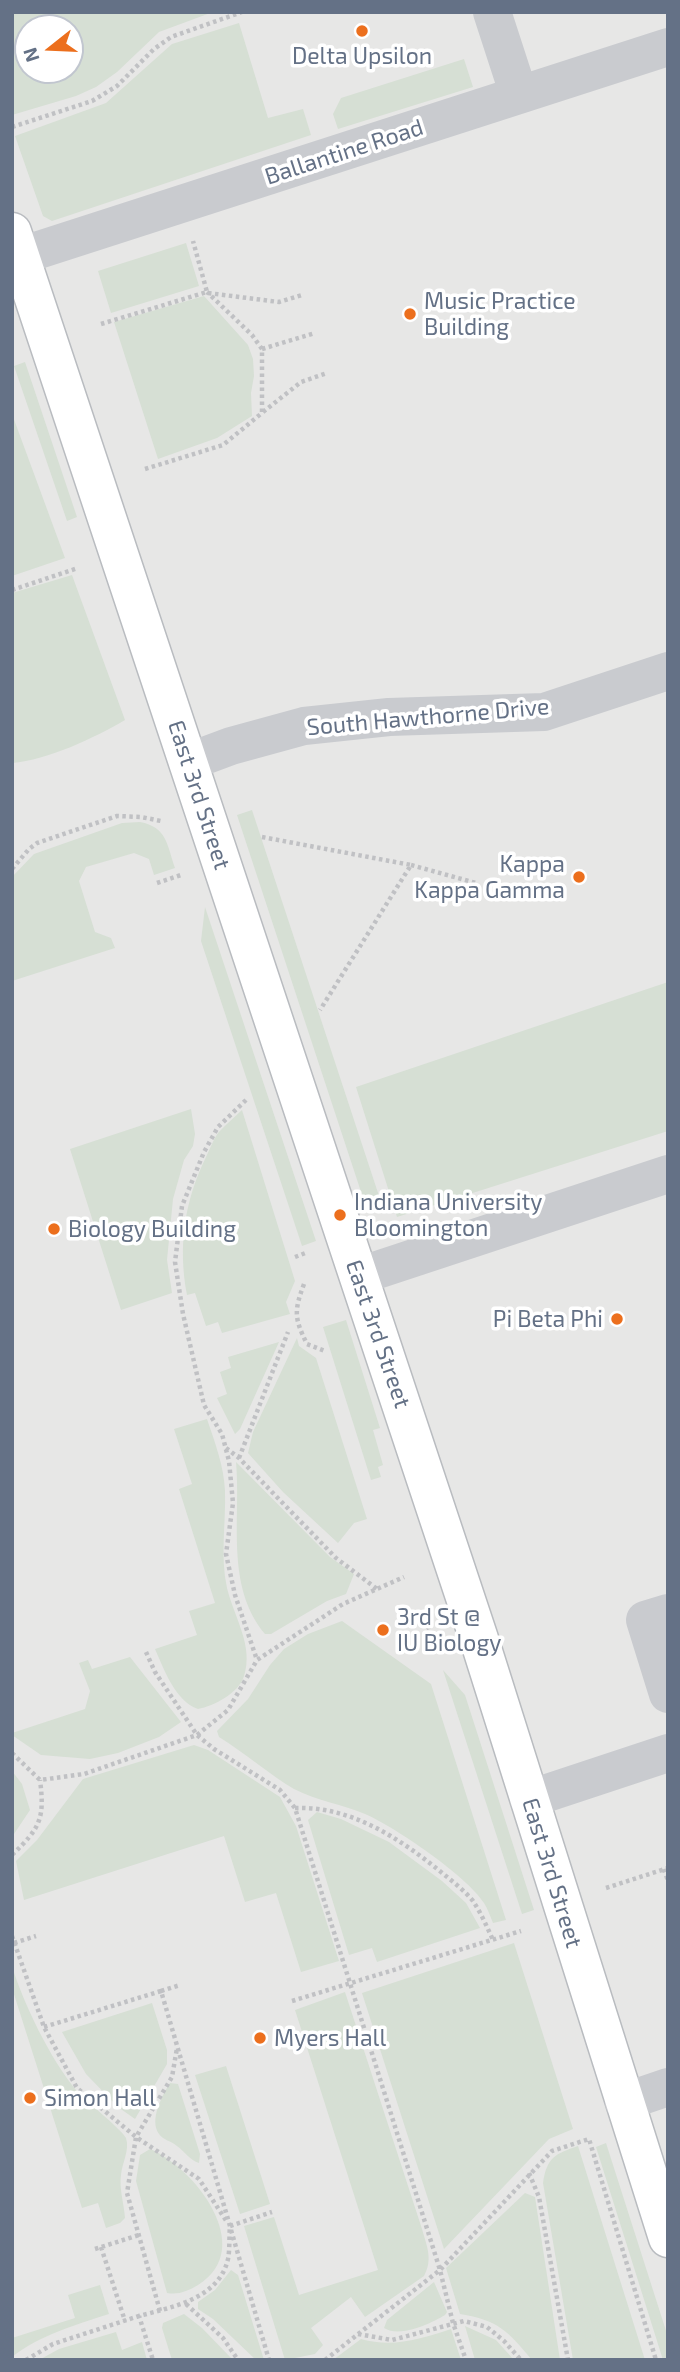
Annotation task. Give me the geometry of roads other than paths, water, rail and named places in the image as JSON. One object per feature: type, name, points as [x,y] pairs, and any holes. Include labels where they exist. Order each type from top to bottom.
[{"type":"main road","name":"East 3rd Street","points":[[16,244],[479,1639],[668,2238]]},
{"type":"street","points":[[492,12],[519,95]]},
{"type":"street","name":"Ballantine Road","points":[[16,244],[519,95],[668,47]]},
{"type":"street","name":"South Hawthorne Drive","points":[[188,762],[231,746],[304,726],[389,717],[544,712],[668,671]]},
{"type":"street","points":[[359,1276],[668,1174]]},
{"type":"street","points":[[668,1614],[645,1620],[668,1694]]},
{"type":"street","points":[[529,1799],[668,1753]]},
{"type":"street","points":[[624,2102],[668,2087]]},
{"type":"place","name":"Delta Upsilon","points":[[362,31]]},
{"type":"place","name":"Music Practice Building","points":[[410,314]]},
{"type":"place","name":"Kappa Kappa Gamma","points":[[579,877]]},
{"type":"place","name":"Indiana University Bloomington","points":[[340,1215]]},
{"type":"place","name":"Biology Building","points":[[54,1229]]},
{"type":"place","name":"Pi Beta Phi","points":[[617,1319]]},
{"type":"place","name":"3rd St @ IU Biology","points":[[383,1630]]},
{"type":"place","name":"Myers Hall","points":[[260,2038]]},
{"type":"place","name":"Simon Hall","points":[[30,2098]]}]
